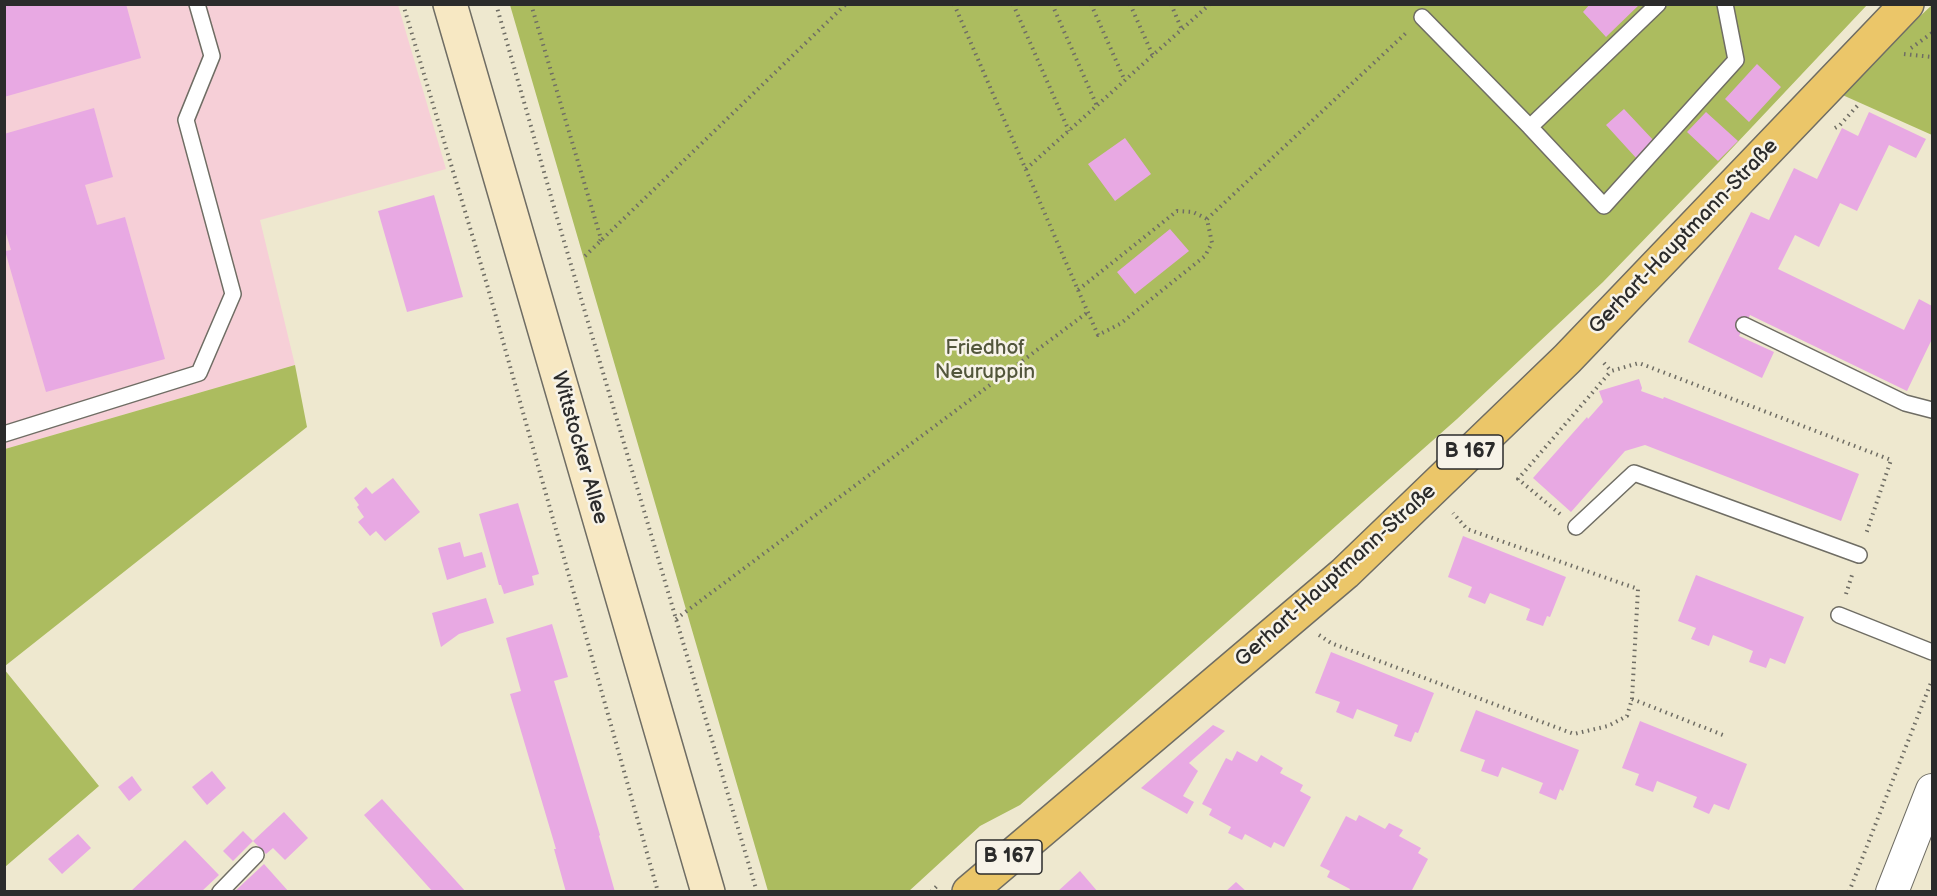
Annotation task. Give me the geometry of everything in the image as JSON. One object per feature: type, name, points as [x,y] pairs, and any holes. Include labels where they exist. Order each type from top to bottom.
[{"type":"main road","name":"Wittstocker Allee","points":[[450,4],[708,891]]},
{"type":"main road","name":"Gerhart-Hauptmann-Straße","points":[[969,891],[1345,573],[1567,359],[1907,4]]},
{"type":"street","points":[[1892,891],[1932,790]]},
{"type":"lane","points":[[4,434],[199,373],[233,294],[186,120],[212,56],[197,4]]},
{"type":"lane","points":[[1530,127],[1658,4]]},
{"type":"lane","points":[[1422,17],[1604,206],[1736,60],[1725,4]]},
{"type":"lane","points":[[1744,325],[1905,403],[1932,410]]},
{"type":"lane","points":[[1576,527],[1634,473],[1859,555]]},
{"type":"lane","points":[[1839,615],[1932,652]]},
{"type":"lane","points":[[220,891],[256,855]]},
{"type":"path","points":[[403,4],[491,298],[658,891]]},
{"type":"path","points":[[496,4],[757,891]]},
{"type":"path","points":[[531,4],[601,239],[585,256],[846,4]]},
{"type":"path","points":[[1013,4],[1069,131]]},
{"type":"path","points":[[1052,4],[1097,106]]},
{"type":"path","points":[[1090,4],[1125,81]]},
{"type":"path","points":[[1130,4],[1153,56]]},
{"type":"path","points":[[1171,4],[1182,30]]},
{"type":"path","points":[[1026,169],[1210,4]]},
{"type":"path","points":[[954,5],[1098,335],[1120,324],[1205,256],[1212,243],[1207,219]]},
{"type":"path","points":[[1207,219],[1422,17]]},
{"type":"path","points":[[1932,33],[1903,54],[1932,57]]},
{"type":"path","points":[[1078,290],[1177,211],[1193,212],[1207,219]]},
{"type":"path","points":[[676,620],[1088,312]]},
{"type":"path","points":[[1599,357],[1611,371]]},
{"type":"path","points":[[1576,527],[1518,479],[1611,371],[1639,363],[1891,460],[1839,615]]},
{"type":"path","points":[[1316,633],[1331,643],[1574,734],[1608,726],[1626,716],[1632,699],[1638,589],[1467,529],[1445,506]]},
{"type":"path","points":[[1849,891],[1932,680]]},
{"type":"path","points":[[1632,699],[1723,735]]},
{"type":"shaded area","points":[[5,5],[398,5],[446,169],[260,220],[295,365],[5,449]]},
{"type":"green space","name":"Friedhof Neuruppin","points":[[510,5],[1867,5],[1603,282],[1457,419],[1020,805],[980,826],[908,892],[768,891]]},
{"type":"green space","points":[[1932,5],[1932,135],[1838,93]]},
{"type":"green space","points":[[295,365],[307,427],[5,666],[5,449]]},
{"type":"green space","points":[[4,669],[99,786],[5,867],[4,867]]},
{"type":"building","points":[[4,4],[126,4],[141,58],[4,97]]},
{"type":"building","points":[[1590,4],[1640,4],[1606,37],[1583,12]]},
{"type":"building","points":[[1757,64],[1781,87],[1749,122],[1725,99]]},
{"type":"building","points":[[94,108],[113,177],[85,185],[97,225],[125,217],[165,359],[46,392],[5,251],[11,250],[4,227],[4,134]]},
{"type":"building","points":[[1624,109],[1655,142],[1637,159],[1606,125]]},
{"type":"building","points":[[1706,112],[1738,141],[1718,161],[1687,132]]},
{"type":"building","points":[[1869,112],[1926,139],[1916,158],[1889,145],[1857,211],[1840,203],[1819,247],[1795,235],[1778,269],[1904,330],[1919,299],[1932,306],[1932,339],[1907,391],[1750,315],[1739,336],[1774,352],[1762,378],[1688,342],[1751,212],[1769,220],[1794,168],[1817,179],[1842,128],[1858,136]]},
{"type":"building","points":[[1125,138],[1151,174],[1115,201],[1088,164]]},
{"type":"building","points":[[434,195],[463,297],[407,312],[378,211]]},
{"type":"building","points":[[1170,229],[1189,251],[1135,294],[1117,272]]},
{"type":"building","points":[[1639,379],[1641,391],[1663,399],[1664,397],[1859,474],[1841,521],[1645,445],[1625,451],[1571,512],[1533,478],[1603,402],[1599,391]]},
{"type":"building","points":[[393,478],[420,512],[385,541],[376,531],[370,536],[358,522],[364,517],[354,498],[366,487],[372,494]]},
{"type":"building","points":[[518,503],[539,574],[532,576],[534,585],[504,594],[499,585],[479,514]]},
{"type":"building","points":[[1463,536],[1566,577],[1550,617],[1547,616],[1543,626],[1526,620],[1530,609],[1490,593],[1485,604],[1468,597],[1472,587],[1448,577]]},
{"type":"building","points":[[460,542],[464,557],[482,552],[486,567],[447,580],[438,548]]},
{"type":"building","points":[[1696,575],[1804,617],[1785,664],[1770,658],[1766,668],[1749,662],[1753,651],[1713,635],[1709,646],[1691,639],[1696,628],[1678,621]]},
{"type":"building","points":[[486,598],[494,623],[459,634],[441,647],[432,613]]},
{"type":"building","points":[[552,624],[568,677],[554,681],[615,892],[566,892],[554,849],[556,849],[510,694],[521,691],[506,638]]},
{"type":"building","points":[[1331,652],[1434,693],[1418,733],[1415,732],[1411,742],[1394,736],[1398,725],[1357,709],[1353,719],[1336,712],[1340,702],[1315,693]]},
{"type":"building","points":[[1476,710],[1579,750],[1563,791],[1560,789],[1556,800],[1539,793],[1543,783],[1502,767],[1498,777],[1481,771],[1485,760],[1460,751]]},
{"type":"building","points":[[1640,721],[1747,764],[1729,810],[1714,804],[1709,814],[1693,807],[1697,797],[1657,781],[1653,792],[1635,785],[1639,774],[1622,768]]},
{"type":"building","points":[[1213,725],[1225,731],[1189,763],[1198,771],[1183,796],[1194,802],[1187,814],[1141,788]]},
{"type":"building","points":[[1237,751],[1257,762],[1261,755],[1283,768],[1280,773],[1303,785],[1300,791],[1311,797],[1284,847],[1274,842],[1271,848],[1245,834],[1242,840],[1228,833],[1231,827],[1209,815],[1212,809],[1202,804],[1226,758],[1232,761]]},
{"type":"building","points":[[212,771],[226,788],[207,805],[192,787]]},
{"type":"building","points":[[132,776],[142,790],[129,801],[118,787]]},
{"type":"building","points":[[382,799],[466,892],[433,892],[364,815]]},
{"type":"building","points":[[284,812],[308,838],[285,860],[273,848],[266,854],[253,841]]},
{"type":"building","points":[[1359,815],[1385,829],[1389,823],[1403,830],[1399,836],[1421,848],[1418,853],[1428,859],[1411,892],[1349,892],[1350,889],[1327,877],[1330,871],[1320,866],[1346,816],[1356,821]]},
{"type":"building","points":[[243,831],[253,841],[233,861],[223,851]]},
{"type":"building","points":[[78,834],[91,848],[62,874],[48,859]]},
{"type":"building","points":[[185,840],[219,875],[201,892],[130,892]]},
{"type":"building","points":[[264,864],[289,892],[234,892]]},
{"type":"building","points":[[1080,871],[1098,892],[1057,892]]},
{"type":"building","points":[[1236,882],[1247,892],[1225,892]]}]
